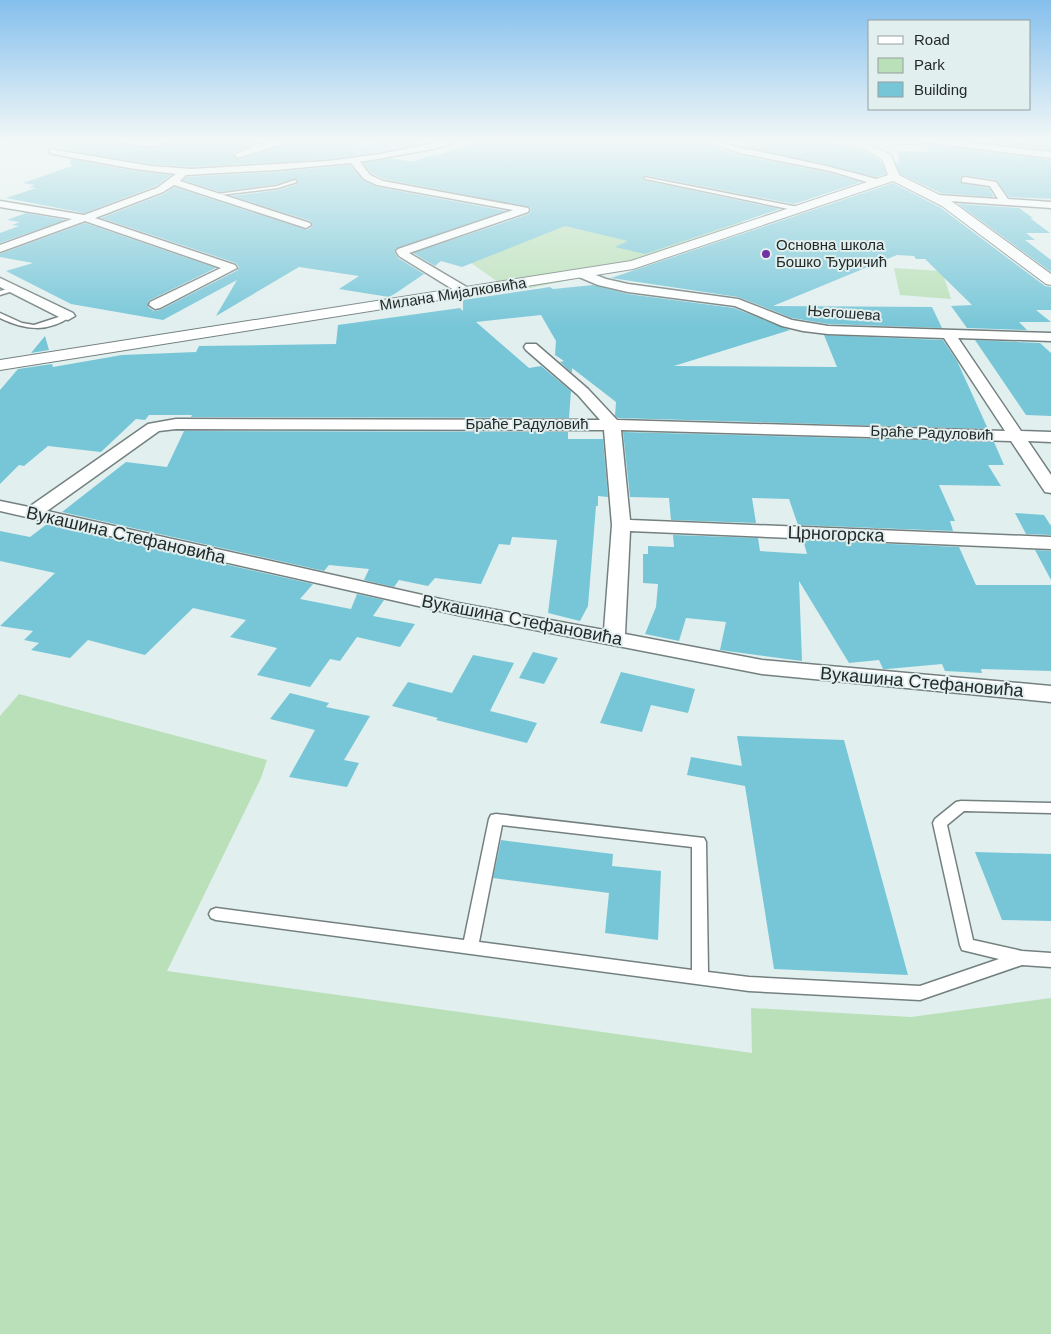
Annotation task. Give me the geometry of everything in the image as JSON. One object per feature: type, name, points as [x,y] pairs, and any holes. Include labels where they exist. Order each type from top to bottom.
[{"type":"street","points":[[0,249],[128,202]]},
{"type":"street","points":[[237,202],[306,225]]},
{"type":"street","points":[[466,292],[402,252],[524,210],[483,202]]},
{"type":"street","name":"Милана Мијалковића","points":[[0,365],[633,265],[817,202]]},
{"type":"street","points":[[944,202],[1051,281]]},
{"type":"street","points":[[1009,202],[1051,205]]},
{"type":"street","points":[[0,204],[86,218],[231,268],[155,305]]},
{"type":"street","name":"Његошева","points":[[583,274],[602,282],[628,288],[738,303],[803,327],[1051,337]]},
{"type":"street","points":[[0,282],[68,316]]},
{"type":"street","points":[[948,334],[1051,488]]},
{"type":"street","points":[[531,347],[589,397],[612,425],[620,525],[614,639]]},
{"type":"street","name":"Браће Радуловић","points":[[31,514],[154,427],[166,424],[612,425],[1051,437]]},
{"type":"street","name":"Вукашина Стефановића","points":[[0,506],[458,609],[762,667],[1049,697]]},
{"type":"street","name":"Црногорска","points":[[620,525],[1051,543]]},
{"type":"lane","points":[[765,202],[798,209]]},
{"type":"lane","points":[[0,294],[14,289]]},
{"type":"lane","points":[[0,315],[23,327],[31,328],[68,316]]},
{"type":"lane","points":[[1051,808],[961,806],[940,823],[967,945],[1022,958],[1051,960]]},
{"type":"lane","points":[[470,947],[496,819],[699,842],[700,977]]},
{"type":"lane","points":[[216,914],[749,984],[920,994],[1022,958]]},
{"type":"green space","points":[[591,202],[738,202],[722,215],[744,223],[589,276],[530,288],[508,289],[471,263]]},
{"type":"green space","points":[[894,268],[942,271],[951,299],[900,295]]},
{"type":"green space","points":[[19,694],[267,760],[261,778],[167,971],[752,1053],[751,1008],[911,1017],[1051,998],[1051,1334],[0,1334],[0,716]]},
{"type":"building","points":[[28,202],[113,202],[84,213]]},
{"type":"building","points":[[142,202],[221,202],[307,230],[313,226],[311,221],[251,202],[459,202],[506,211],[397,248],[394,251],[398,258],[424,274],[389,297],[339,289],[359,276],[299,267],[216,316],[237,280],[163,320],[71,304],[6,271],[33,263],[0,257],[0,254],[85,223],[216,268],[148,301],[148,307],[154,311],[160,310],[238,270],[239,267],[236,263],[101,218]]},
{"type":"building","points":[[505,202],[748,202],[780,209],[645,254],[615,247],[628,241],[565,226],[462,267],[441,261],[435,266],[413,253],[529,214],[531,211],[530,207]]},
{"type":"building","points":[[836,202],[930,202],[941,208],[1045,286],[1051,287],[1051,310],[1036,310],[1051,322],[1019,322],[1027,330],[967,328],[951,306],[972,305],[925,259],[916,259],[914,256],[897,255],[773,306],[932,307],[942,328],[828,324],[792,318],[738,297],[611,278]]},
{"type":"building","points":[[958,204],[1019,208],[1033,218],[1030,218],[1050,233],[1026,233],[1035,240],[1025,240],[1051,260],[1051,272]]},
{"type":"building","points":[[26,213],[65,220],[0,243],[0,233],[19,226],[12,225],[20,222],[7,220]]},
{"type":"building","points":[[593,285],[628,294],[734,308],[790,330],[674,366],[837,367],[824,335],[943,340],[957,361],[988,429],[618,418],[615,416],[616,402],[572,368],[572,373],[560,362],[564,361],[555,355],[556,341],[541,315],[476,322],[529,368],[541,366],[571,391],[569,418],[191,417],[192,415],[149,415],[145,420],[136,419],[101,452],[48,446],[24,466],[19,465],[0,484],[0,390],[18,369],[52,364],[53,367],[122,355],[196,352],[199,346],[336,344],[338,325],[460,308],[463,311],[463,300],[550,287],[553,289]]},
{"type":"building","points":[[45,336],[49,350],[31,353]]},
{"type":"building","points":[[975,340],[1040,343],[1051,353],[1051,416],[1026,415]]},
{"type":"building","points":[[184,431],[568,432],[568,439],[603,439],[608,497],[598,496],[598,506],[596,506],[588,606],[580,621],[548,613],[557,540],[512,537],[510,545],[499,544],[481,584],[435,578],[428,586],[399,580],[394,587],[364,580],[369,569],[329,565],[324,571],[62,512],[126,462],[167,467]]},
{"type":"building","points":[[623,432],[994,442],[1004,465],[988,465],[1001,486],[939,485],[955,521],[950,521],[953,531],[798,525],[789,499],[752,498],[756,523],[671,520],[669,498],[630,497]]},
{"type":"building","points":[[1015,513],[1044,515],[1051,526],[1051,535],[1026,534]]},
{"type":"building","points":[[47,524],[313,584],[300,599],[351,609],[357,594],[384,600],[373,616],[415,624],[400,647],[357,637],[340,661],[330,659],[310,687],[257,675],[277,648],[230,637],[246,620],[193,608],[145,655],[88,640],[70,658],[31,650],[39,643],[24,640],[33,631],[0,626],[55,573],[0,561],[0,531],[30,537]]},
{"type":"building","points":[[673,535],[758,538],[760,551],[807,554],[803,540],[959,547],[976,585],[1051,585],[1051,671],[981,669],[982,673],[945,671],[942,664],[883,669],[879,660],[849,663],[799,581],[802,661],[720,650],[726,622],[686,618],[679,641],[645,634],[656,607],[658,584],[643,583],[643,554],[648,554],[648,546],[674,547]]},
{"type":"building","points":[[1035,550],[1051,551],[1051,580]]},
{"type":"building","points":[[533,652],[558,658],[544,684],[519,678]]},
{"type":"building","points":[[473,655],[514,663],[490,711],[537,723],[527,743],[436,720],[438,718],[392,706],[408,682],[452,693]]},
{"type":"building","points":[[621,672],[695,689],[688,713],[651,705],[642,732],[600,723]]},
{"type":"building","points":[[290,693],[329,703],[326,707],[370,716],[344,760],[359,763],[347,787],[289,777],[315,730],[270,719]]},
{"type":"building","points":[[737,736],[844,740],[908,975],[774,969],[745,786],[687,775],[691,757],[742,766]]},
{"type":"building","points":[[501,840],[613,854],[612,866],[661,871],[658,940],[605,933],[609,893],[493,878]]},
{"type":"building","points":[[975,852],[1051,854],[1051,921],[1002,920]]},
{"type":"place","name":"Основна школа Бошко Ђуричић","points":[[766,254]]}]
